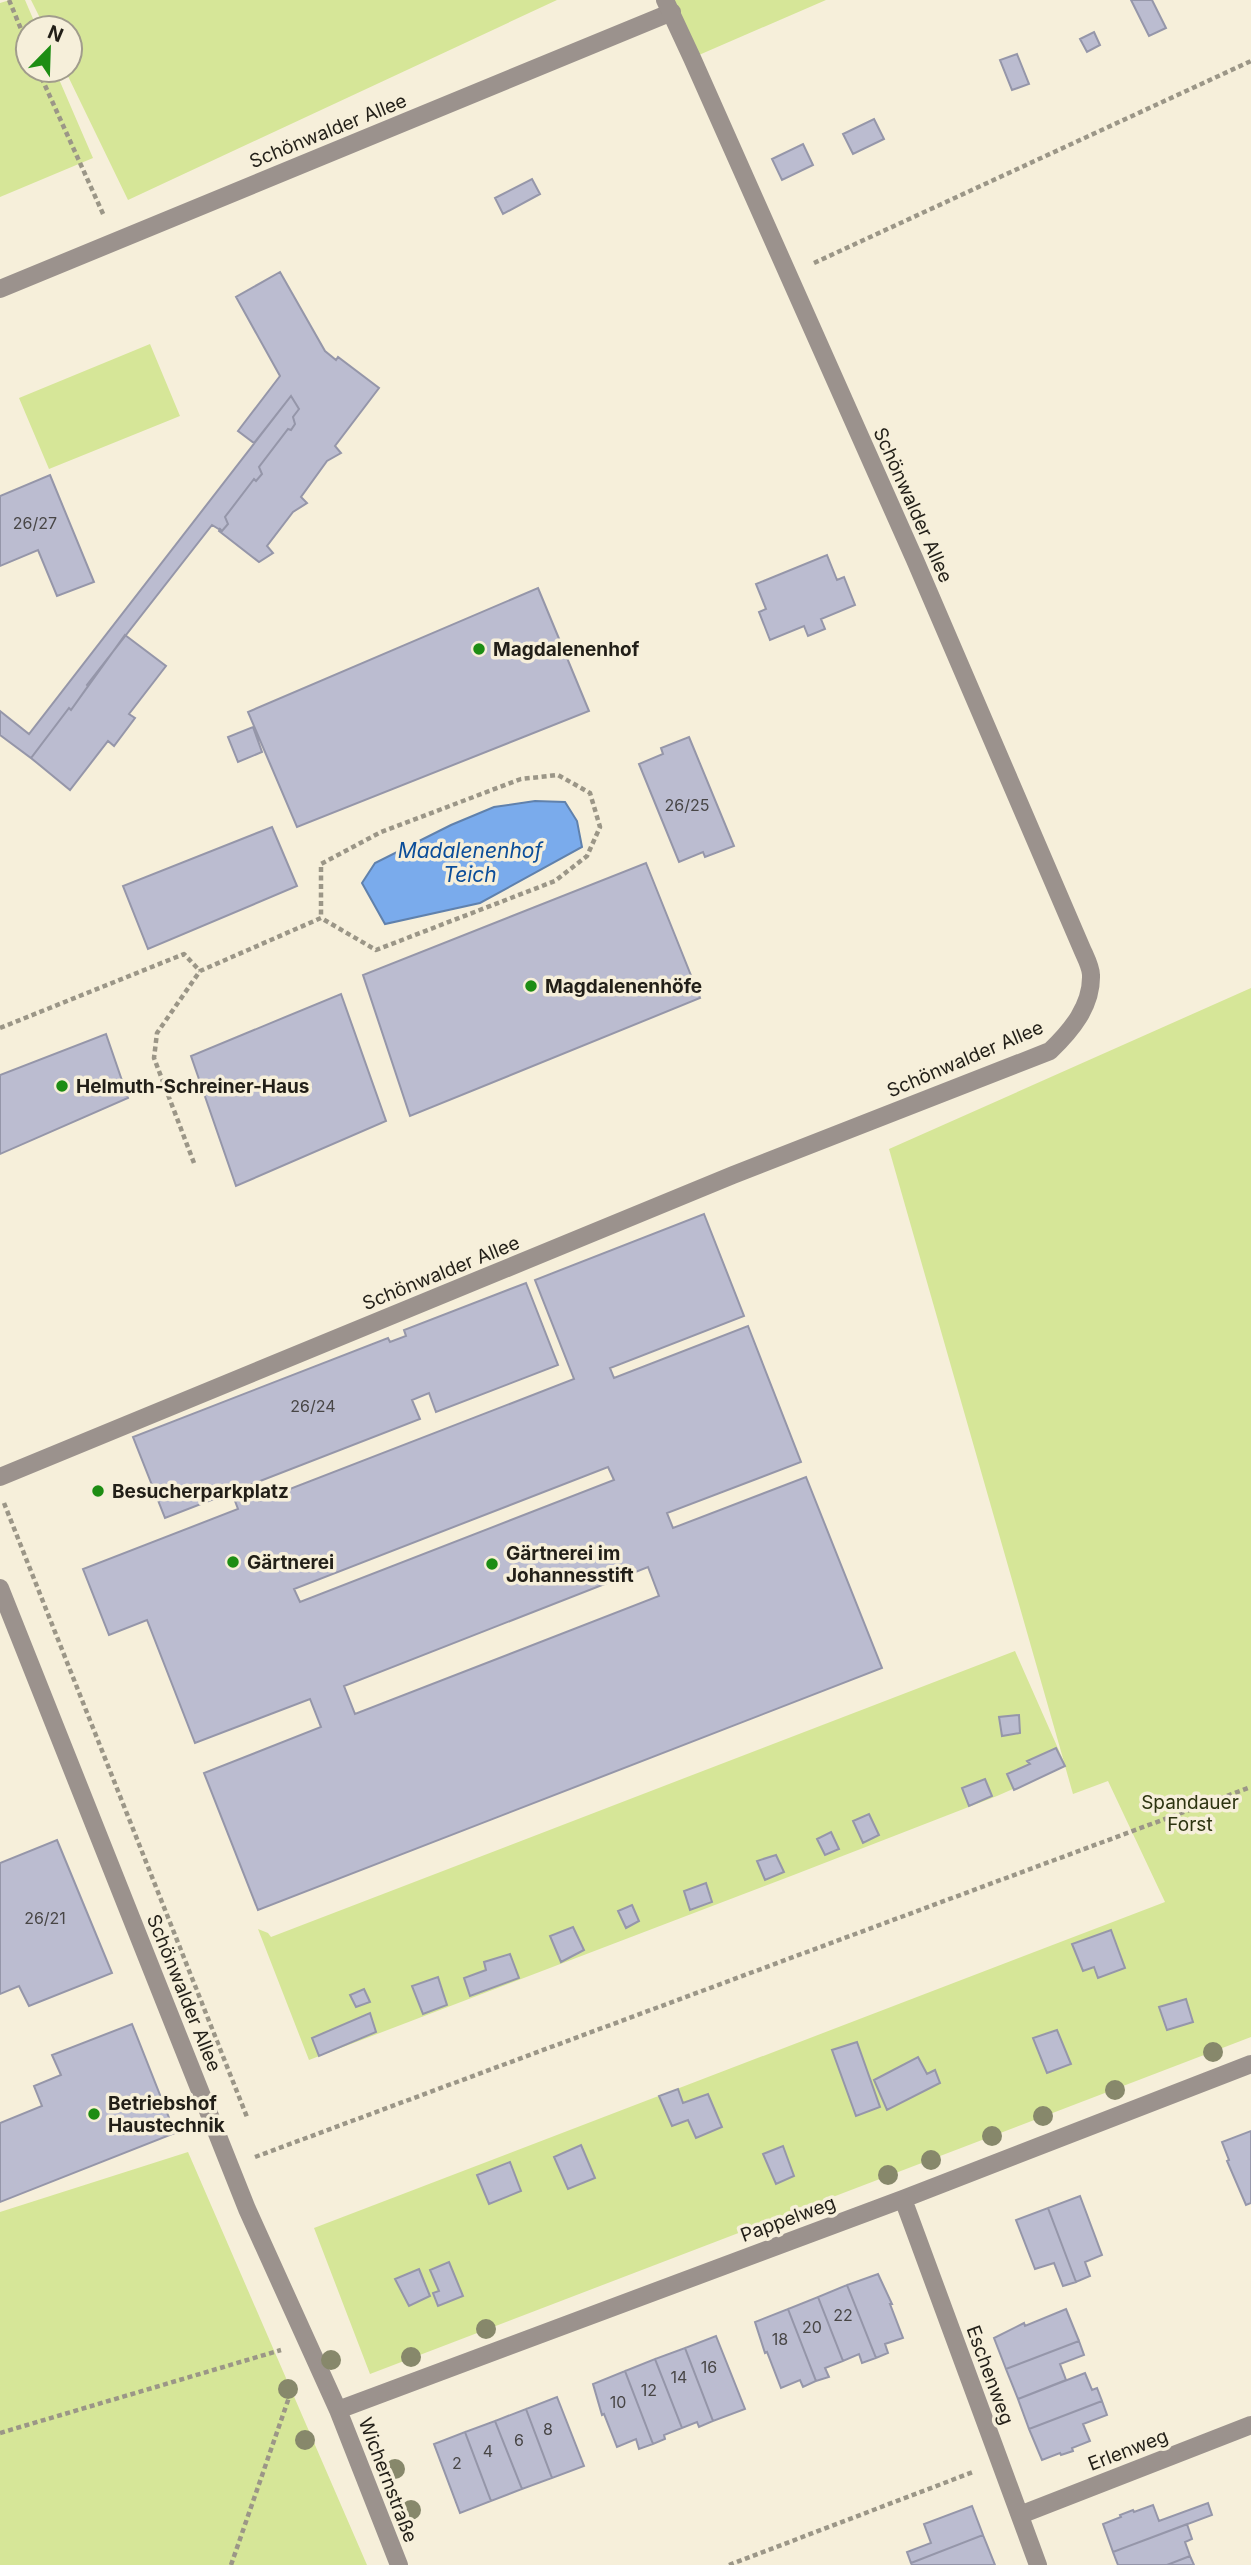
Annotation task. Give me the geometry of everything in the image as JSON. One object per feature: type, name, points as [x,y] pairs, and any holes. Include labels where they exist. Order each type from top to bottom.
[{"type":"street","name":"Schönwalder Allee","points":[[0,289],[668,6],[920,573],[1091,973],[1083,1009],[1070,1032],[1050,1051],[733,1175],[0,1477]]},
{"type":"street","name":"Schönwalder Allee","points":[[0,1588],[247,2209],[338,2410]]},
{"type":"street","name":"Pappelweg","points":[[338,2410],[903,2199],[1251,2064]]},
{"type":"street","name":"Eschenweg","points":[[903,2199],[1038,2565]]},
{"type":"street","name":"Wichernstraße","points":[[338,2410],[399,2565]]},
{"type":"street","name":"Erlenweg","points":[[1020,2515],[1251,2425]]},
{"type":"path","points":[[789,275],[1251,61]]},
{"type":"path","points":[[44,84],[116,242]]},
{"type":"path","points":[[558,775],[590,793],[600,827],[587,856],[555,881],[376,950],[321,918],[321,864],[381,832],[521,779],[558,775]]},
{"type":"path","points":[[194,1163],[154,1058],[157,1033],[200,971],[321,918]]},
{"type":"path","points":[[0,1028],[184,954],[200,971]]},
{"type":"path","points":[[0,1494],[247,2117]]},
{"type":"path","points":[[232,2166],[1251,1787]]},
{"type":"path","points":[[0,2433],[308,2342]]},
{"type":"path","points":[[231,2565],[308,2342]]},
{"type":"path","points":[[729,2565],[977,2471],[999,2460]]},
{"type":"green space","points":[[25,0],[31,14],[14,14],[14,84],[61,84],[93,158],[0,197],[0,3]]},
{"type":"green space","points":[[31,0],[557,0],[128,200],[72,84],[84,84],[84,14],[38,14]]},
{"type":"green space","points":[[666,0],[826,0],[692,58]]},
{"type":"green space","points":[[150,344],[180,416],[49,469],[19,398]]},
{"type":"green space","name":"Spandauer Forst","points":[[1251,988],[1251,2037],[370,2374],[314,2228],[1165,1902],[1108,1781],[1073,1794],[1065,1766],[997,1796],[309,2060],[258,1929],[271,1937],[1015,1651],[1064,1762],[889,1149]]},
{"type":"green space","points":[[188,2152],[367,2565],[0,2565],[0,2212]]},
{"type":"water","name":"Madalenenhof Teich","points":[[535,801],[565,802],[577,821],[582,847],[480,903],[385,924],[362,883],[375,863],[494,807]]},
{"type":"building","points":[[1131,0],[1152,0],[1166,28],[1149,36]]},
{"type":"building","points":[[1094,32],[1100,45],[1087,52],[1080,39]]},
{"type":"building","points":[[1017,54],[1029,84],[1012,90],[1000,60]]},
{"type":"building","points":[[874,119],[884,139],[853,154],[843,134]]},
{"type":"building","points":[[803,144],[813,165],[782,180],[772,159]]},
{"type":"building","points":[[532,179],[540,194],[503,214],[495,198]]},
{"type":"building","points":[[280,272],[325,351],[336,360],[338,357],[379,388],[335,446],[341,453],[327,461],[301,497],[307,503],[293,512],[267,546],[273,553],[259,562],[219,531],[228,524],[225,517],[254,479],[256,481],[262,474],[259,467],[288,429],[291,430],[295,424],[293,417],[299,409],[291,396],[254,443],[238,431],[280,376],[236,297]]},
{"type":"building","points":[[291,396],[299,409],[293,417],[295,424],[291,430],[288,429],[259,467],[262,474],[256,481],[254,479],[225,517],[228,524],[222,531],[212,525],[87,685],[71,710],[69,708],[31,758],[0,735],[0,711],[29,734]]},
{"type":"building","points":[[50,475],[94,582],[57,596],[38,550],[0,566],[0,496]]},
{"type":"building","points":[[827,555],[837,580],[844,577],[855,605],[821,619],[825,629],[808,636],[804,626],[770,640],[759,612],[766,609],[756,584]]},
{"type":"building","name":"Magdalenenhof","points":[[538,588],[589,711],[297,827],[248,712]]},
{"type":"building","points":[[125,635],[166,666],[129,714],[135,718],[114,746],[108,741],[70,790],[31,758],[69,708],[71,710]]},
{"type":"building","points":[[253,727],[262,752],[238,762],[228,737]]},
{"type":"building","points":[[689,737],[734,846],[705,857],[703,852],[679,862],[639,764],[663,754],[661,748]]},
{"type":"building","points":[[272,827],[297,886],[148,949],[123,886]]},
{"type":"building","name":"Magdalenenhöfe","points":[[646,863],[700,998],[410,1116],[363,975]]},
{"type":"building","points":[[341,994],[386,1121],[236,1186],[191,1056]]},
{"type":"building","name":"Helmuth-Schreiner-Haus","points":[[106,1034],[128,1098],[0,1154],[0,1075]]},
{"type":"building","name":"Gärtnerei","points":[[704,1214],[744,1316],[610,1368],[614,1378],[748,1326],[801,1462],[667,1513],[673,1528],[806,1477],[882,1668],[258,1910],[204,1773],[321,1727],[310,1699],[195,1743],[147,1620],[109,1635],[83,1569],[238,1509],[232,1493],[253,1485],[259,1501],[574,1379],[535,1280]],"holes":[[[608,1467],[614,1480],[300,1602],[294,1589]],[[648,1567],[659,1596],[355,1714],[344,1686]]]},
{"type":"building","points":[[526,1283],[558,1365],[436,1412],[429,1393],[412,1400],[420,1419],[165,1518],[133,1437],[388,1338],[390,1342],[406,1336],[404,1330]]},
{"type":"building","points":[[1019,1715],[1020,1733],[1002,1736],[999,1717]]},
{"type":"building","points":[[1056,1748],[1065,1766],[1014,1790],[1007,1774],[1030,1764],[1027,1761]]},
{"type":"building","points":[[985,1779],[992,1796],[969,1806],[962,1788]]},
{"type":"building","points":[[869,1814],[879,1835],[863,1843],[853,1821]]},
{"type":"building","points":[[831,1832],[839,1849],[825,1855],[817,1839]]},
{"type":"building","points":[[57,1840],[112,1973],[29,2006],[19,1986],[0,1994],[0,1863]]},
{"type":"building","points":[[776,1855],[784,1872],[765,1880],[757,1861]]},
{"type":"building","points":[[706,1883],[712,1902],[690,1910],[684,1891]]},
{"type":"building","points":[[632,1905],[639,1921],[626,1928],[618,1911]]},
{"type":"building","points":[[573,1927],[584,1950],[561,1962],[550,1936]]},
{"type":"building","points":[[1111,1930],[1125,1968],[1098,1978],[1094,1967],[1083,1971],[1072,1944]]},
{"type":"building","points":[[510,1954],[519,1978],[470,1996],[464,1978],[486,1970],[484,1962]]},
{"type":"building","points":[[438,1977],[447,2005],[423,2014],[412,1986]]},
{"type":"building","points":[[364,1989],[370,2002],[356,2007],[350,1995]]},
{"type":"building","points":[[1186,1999],[1193,2022],[1167,2030],[1159,2007]]},
{"type":"building","points":[[370,2013],[376,2032],[319,2056],[312,2038]]},
{"type":"building","name":"Betriebshof Haustechnik","points":[[132,2024],[175,2133],[0,2202],[0,2123],[42,2106],[34,2086],[61,2075],[52,2055]]},
{"type":"building","points":[[1057,2030],[1071,2064],[1047,2073],[1033,2038]]},
{"type":"building","points":[[857,2042],[880,2107],[856,2116],[832,2050]]},
{"type":"building","points":[[918,2057],[927,2074],[935,2070],[940,2083],[887,2110],[874,2080]]},
{"type":"building","points":[[678,2089],[683,2103],[708,2094],[722,2127],[696,2138],[688,2120],[672,2126],[659,2096]]},
{"type":"building","points":[[1251,2131],[1251,2203],[1246,2205],[1222,2142]]},
{"type":"building","points":[[581,2145],[595,2178],[568,2189],[554,2157]]},
{"type":"building","points":[[783,2146],[794,2176],[776,2184],[763,2154]]},
{"type":"building","points":[[510,2162],[521,2191],[489,2204],[477,2175]]},
{"type":"building","points":[[1080,2196],[1102,2255],[1085,2262],[1090,2276],[1076,2282],[1048,2208]]},
{"type":"building","points":[[1048,2208],[1076,2282],[1063,2286],[1054,2263],[1035,2269],[1016,2220]]},
{"type":"building","points":[[449,2262],[463,2296],[438,2306],[433,2293],[439,2291],[430,2270]]},
{"type":"building","points":[[419,2269],[430,2296],[409,2306],[395,2279]]},
{"type":"building","points":[[878,2274],[892,2304],[903,2338],[885,2344],[888,2353],[876,2358],[847,2285]]},
{"type":"building","points":[[847,2285],[876,2358],[862,2363],[859,2354],[843,2361],[818,2297]]},
{"type":"building","points":[[818,2297],[843,2361],[825,2368],[829,2377],[816,2381],[788,2309]]},
{"type":"building","points":[[788,2309],[816,2381],[803,2387],[800,2380],[781,2388],[755,2322]]},
{"type":"building","points":[[1066,2309],[1079,2341],[1006,2369],[994,2338],[1024,2323],[1025,2326]]},
{"type":"building","points":[[716,2336],[745,2409],[713,2421],[685,2348]]},
{"type":"building","points":[[1079,2341],[1084,2355],[1060,2364],[1066,2380],[1018,2399],[1006,2369]]},
{"type":"building","points":[[685,2348],[713,2421],[699,2427],[697,2422],[682,2428],[655,2359]]},
{"type":"building","points":[[655,2359],[682,2428],[664,2435],[665,2439],[653,2444],[625,2371]]},
{"type":"building","points":[[625,2371],[653,2444],[639,2449],[636,2439],[617,2447],[604,2414],[602,2415],[593,2384]]},
{"type":"building","points":[[1085,2373],[1092,2390],[1097,2388],[1102,2401],[1029,2429],[1018,2399]]},
{"type":"building","points":[[557,2397],[584,2466],[552,2478],[526,2409]]},
{"type":"building","points":[[1102,2401],[1107,2415],[1083,2424],[1090,2441],[1072,2448],[1073,2451],[1042,2460],[1029,2429]]},
{"type":"building","points":[[526,2409],[552,2478],[522,2489],[495,2421]]},
{"type":"building","points":[[495,2421],[522,2489],[491,2501],[465,2432]]},
{"type":"building","points":[[465,2432],[491,2501],[460,2513],[434,2444]]},
{"type":"building","points":[[1208,2503],[1212,2515],[1113,2552],[1103,2524],[1133,2510],[1134,2512],[1153,2505],[1159,2521]]},
{"type":"building","points":[[972,2506],[983,2535],[911,2563],[907,2552],[931,2543],[924,2524]]},
{"type":"building","points":[[1187,2524],[1192,2539],[1185,2542],[1190,2556],[1167,2565],[1118,2565],[1113,2552]]},
{"type":"building","points":[[983,2535],[995,2565],[911,2563]]},
{"type":"building","points":[[1190,2556],[1194,2565],[1167,2565]]},
{"type":"place","name":"Magdalenenhof","points":[[479,649]]},
{"type":"place","name":"Magdalenenhöfe","points":[[531,986]]},
{"type":"place","name":"Helmuth-Schreiner-Haus","points":[[62,1086]]},
{"type":"place","name":"Besucherparkplatz","points":[[98,1491]]},
{"type":"place","name":"Gärtnerei","points":[[233,1562]]},
{"type":"place","name":"Gärtnerei im Johannesstift","points":[[492,1564]]},
{"type":"place","name":"Betriebshof Haustechnik","points":[[94,2114]]}]
